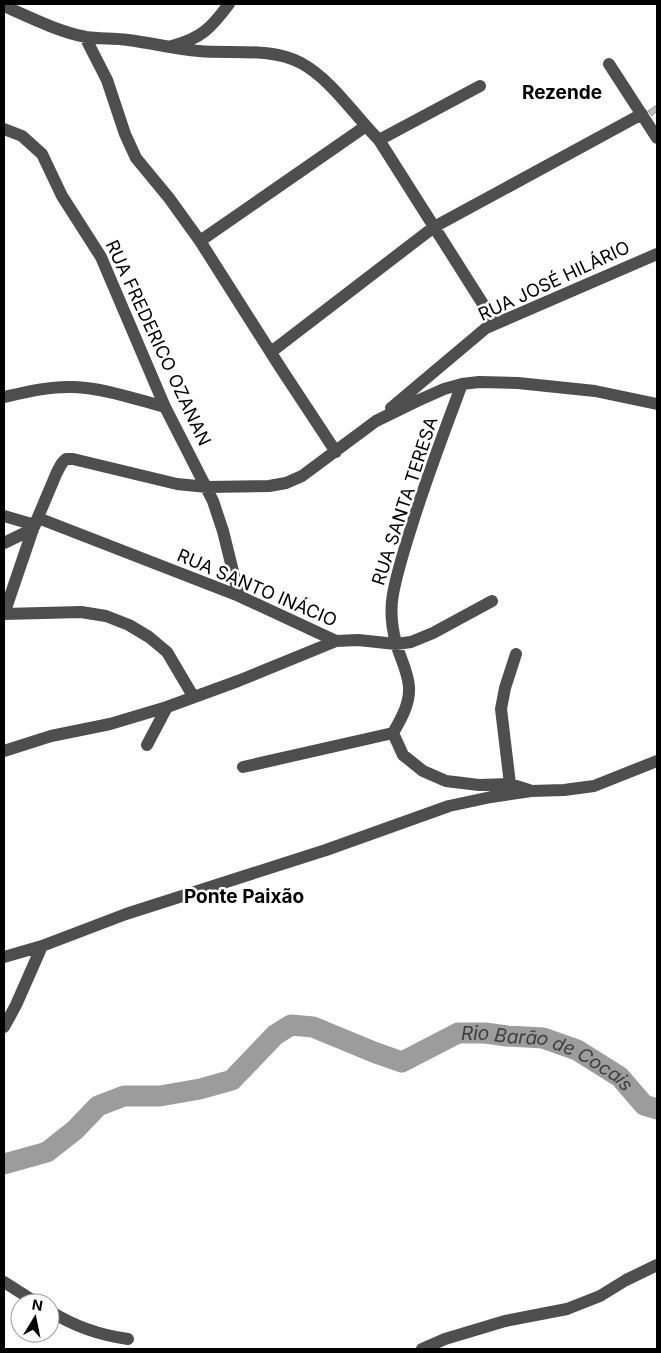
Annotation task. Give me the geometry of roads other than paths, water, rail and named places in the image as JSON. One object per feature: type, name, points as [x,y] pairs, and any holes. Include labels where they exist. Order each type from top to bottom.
[{"type":"street","points":[[165,48],[199,36],[217,19],[229,4]]},
{"type":"street","points":[[4,6],[45,24],[85,37],[127,40],[165,48],[268,53],[301,63],[319,76],[379,140],[495,323]]},
{"type":"street","points":[[85,37],[106,80],[128,142],[136,158],[169,198],[200,241],[336,452]]},
{"type":"street","points":[[609,64],[649,117],[657,138]]},
{"type":"street","points":[[379,140],[480,86]]},
{"type":"street","points":[[271,352],[434,227],[649,117]]},
{"type":"street","points":[[200,241],[366,126]]},
{"type":"street","name":"RUA FREDERICO OZANAN","points":[[5,127],[28,140],[42,154],[62,196],[98,250],[165,407],[207,487],[223,530],[239,596]]},
{"type":"street","name":"RUA JOSÉ HILÁRIO","points":[[376,421],[495,323],[657,254]]},
{"type":"street","points":[[193,696],[167,652],[149,637],[129,625],[106,616],[81,612],[4,614],[35,524],[62,463],[66,459],[72,458],[177,484],[207,487],[269,486],[286,483],[302,476],[376,421],[416,401],[444,389],[462,384],[479,382],[518,383],[595,391],[657,404]]},
{"type":"street","name":"RUA SANTA TERESA","points":[[394,734],[402,719],[409,689],[406,668],[396,644],[392,619],[392,604],[397,572],[425,481],[462,384]]},
{"type":"street","points":[[4,397],[35,390],[73,387],[101,390],[165,407]]},
{"type":"street","name":"RUA SANTO INÁCIO","points":[[4,516],[35,524],[239,596],[336,641],[358,640],[396,644],[411,642],[433,633],[492,601]]},
{"type":"street","points":[[4,543],[35,524]]},
{"type":"street","points":[[4,751],[50,736],[110,724],[168,707],[336,641]]},
{"type":"street","points":[[510,784],[501,709],[505,688],[516,654]]},
{"type":"street","points":[[147,745],[168,707]]},
{"type":"street","points":[[243,767],[394,734],[403,755],[423,771],[446,781],[478,785],[510,784],[531,791]]},
{"type":"street","points":[[4,957],[42,946],[126,914],[326,850],[449,806],[531,791],[564,790],[594,786],[657,761]]},
{"type":"street","points":[[4,1027],[16,1005],[42,946]]},
{"type":"street","points":[[422,1349],[445,1339],[505,1321],[567,1309],[600,1296],[626,1280],[657,1265]]},
{"type":"street","points":[[4,1282],[21,1293]]},
{"type":"street","points":[[60,1317],[82,1329],[128,1339]]},
{"type":"waterway","name":"Rio Barão de Cocais","points":[[4,1164],[47,1152],[75,1130],[98,1106],[124,1096],[160,1096],[200,1089],[232,1080],[275,1035],[291,1025],[313,1027],[402,1062],[458,1033],[485,1033],[543,1038],[577,1050],[620,1077],[644,1105],[657,1109]]},
{"type":"district","name":"Rezende","points":[[562,92]]},
{"type":"district","name":"Ponte Paixão","points":[[244,896]]}]
